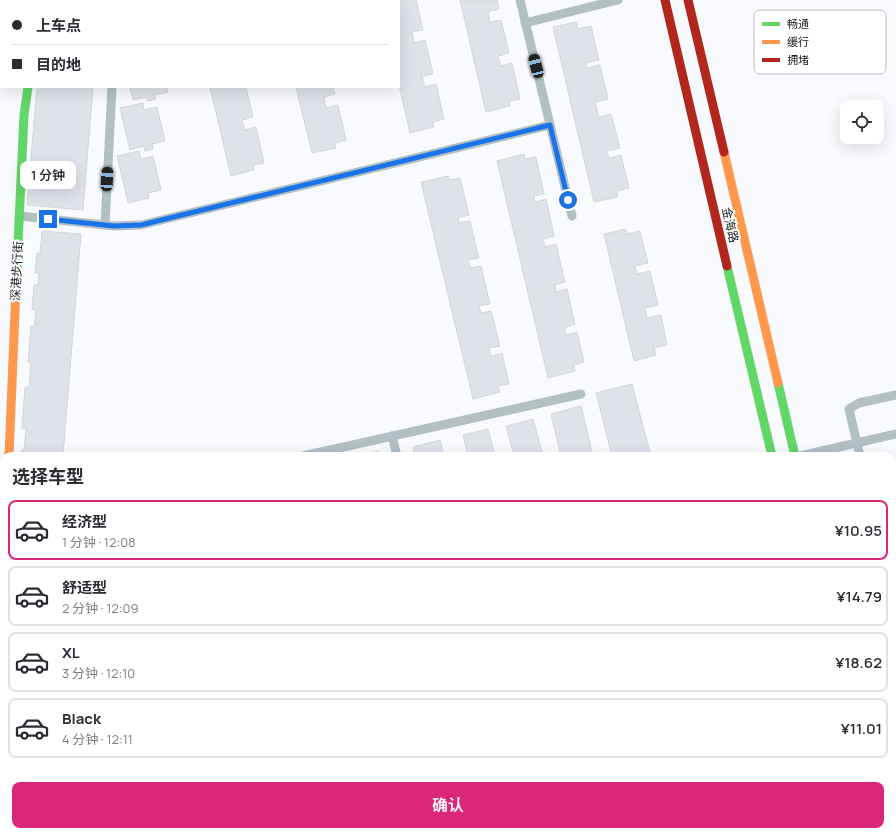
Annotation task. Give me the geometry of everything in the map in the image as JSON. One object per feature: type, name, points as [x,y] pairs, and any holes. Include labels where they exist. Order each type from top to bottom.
[{"type":"main road","name":"金海路","points":[[665,0],[771,452]]},
{"type":"main road","name":"金海路","points":[[688,0],[794,452]]},
{"type":"main road","name":"深港步行街","points":[[9,452],[24,115],[28,88]]},
{"type":"lane","points":[[520,0],[572,216]]},
{"type":"lane","points":[[525,23],[618,0]]},
{"type":"lane","points":[[105,225],[112,88]]},
{"type":"lane","points":[[20,216],[105,225],[141,225],[550,125]]},
{"type":"lane","points":[[321,452],[581,394]]},
{"type":"lane","points":[[859,452],[849,409],[859,403],[896,395]]},
{"type":"lane","points":[[818,452],[896,434]]},
{"type":"lane","points":[[392,436],[396,452]]},
{"type":"building","points":[[400,0],[416,0],[423,30],[412,32],[414,43],[425,40],[433,74],[422,76],[425,87],[436,84],[444,119],[433,122],[434,127],[410,133],[400,88]]},
{"type":"building","points":[[460,0],[497,0],[499,9],[488,12],[490,22],[501,20],[509,53],[498,56],[501,66],[512,63],[520,99],[509,101],[510,106],[486,112]]},
{"type":"building","points":[[576,22],[578,29],[591,26],[599,60],[586,63],[587,68],[600,65],[608,99],[595,102],[599,117],[611,114],[620,148],[607,151],[609,158],[621,155],[629,188],[617,191],[618,197],[594,202],[553,27]]},
{"type":"building","points":[[37,88],[93,88],[83,210],[27,205]]},
{"type":"building","points":[[130,88],[167,88],[168,92],[155,95],[156,99],[148,101],[147,97],[133,100]]},
{"type":"building","points":[[210,88],[246,88],[253,117],[242,120],[245,130],[256,127],[264,163],[253,165],[254,170],[231,176]]},
{"type":"building","points":[[296,88],[333,88],[335,94],[324,97],[326,108],[338,105],[346,140],[335,143],[336,148],[312,153]]},
{"type":"building","points":[[143,103],[144,110],[157,107],[165,141],[152,144],[153,149],[145,151],[144,146],[130,150],[120,108]]},
{"type":"building","points":[[139,151],[141,159],[153,156],[161,190],[148,193],[149,198],[128,203],[117,156]]},
{"type":"building","points":[[524,154],[525,159],[536,157],[544,194],[534,196],[535,202],[546,199],[554,236],[543,239],[545,247],[556,244],[565,282],[555,285],[556,292],[567,289],[575,324],[565,327],[566,335],[577,332],[584,362],[574,365],[575,371],[548,378],[497,161]]},
{"type":"building","points":[[448,176],[449,180],[460,178],[469,215],[458,218],[459,223],[470,221],[479,258],[468,260],[470,268],[481,266],[490,304],[479,306],[481,313],[491,311],[500,346],[489,348],[491,356],[502,353],[509,384],[498,386],[500,392],[473,399],[421,182]]},
{"type":"building","points":[[626,229],[627,234],[640,231],[648,263],[635,266],[637,274],[650,271],[658,305],[645,308],[647,318],[661,315],[667,345],[654,348],[656,355],[634,361],[604,234]]},
{"type":"building","points":[[42,231],[81,234],[63,452],[21,452],[21,450],[24,450],[26,429],[22,428],[25,387],[29,387],[31,363],[28,362],[31,326],[34,327],[36,310],[32,309],[34,285],[38,285],[39,273],[35,273],[37,253],[40,254]]},
{"type":"building","points":[[632,384],[650,452],[611,452],[596,393]]},
{"type":"building","points":[[581,406],[592,452],[560,452],[551,414]]},
{"type":"building","points":[[533,419],[542,452],[513,452],[506,426]]},
{"type":"building","points":[[488,429],[494,452],[467,452],[463,435]]},
{"type":"building","points":[[440,440],[443,452],[414,452],[413,447]]},
{"type":"traffic: fast","points":[[16,287],[24,115],[28,88]]},
{"type":"traffic: fast","points":[[727,266],[771,452]]},
{"type":"traffic: fast","points":[[778,383],[794,452]]},
{"type":"traffic: slow","points":[[724,152],[778,383]]},
{"type":"traffic: slow","points":[[9,452],[16,287]]},
{"type":"traffic: jam","points":[[665,0],[727,266]]},
{"type":"traffic: jam","points":[[688,0],[724,152]]},
{"type":"route","points":[[48,219],[114,226],[141,225],[550,125],[568,200]]}]
